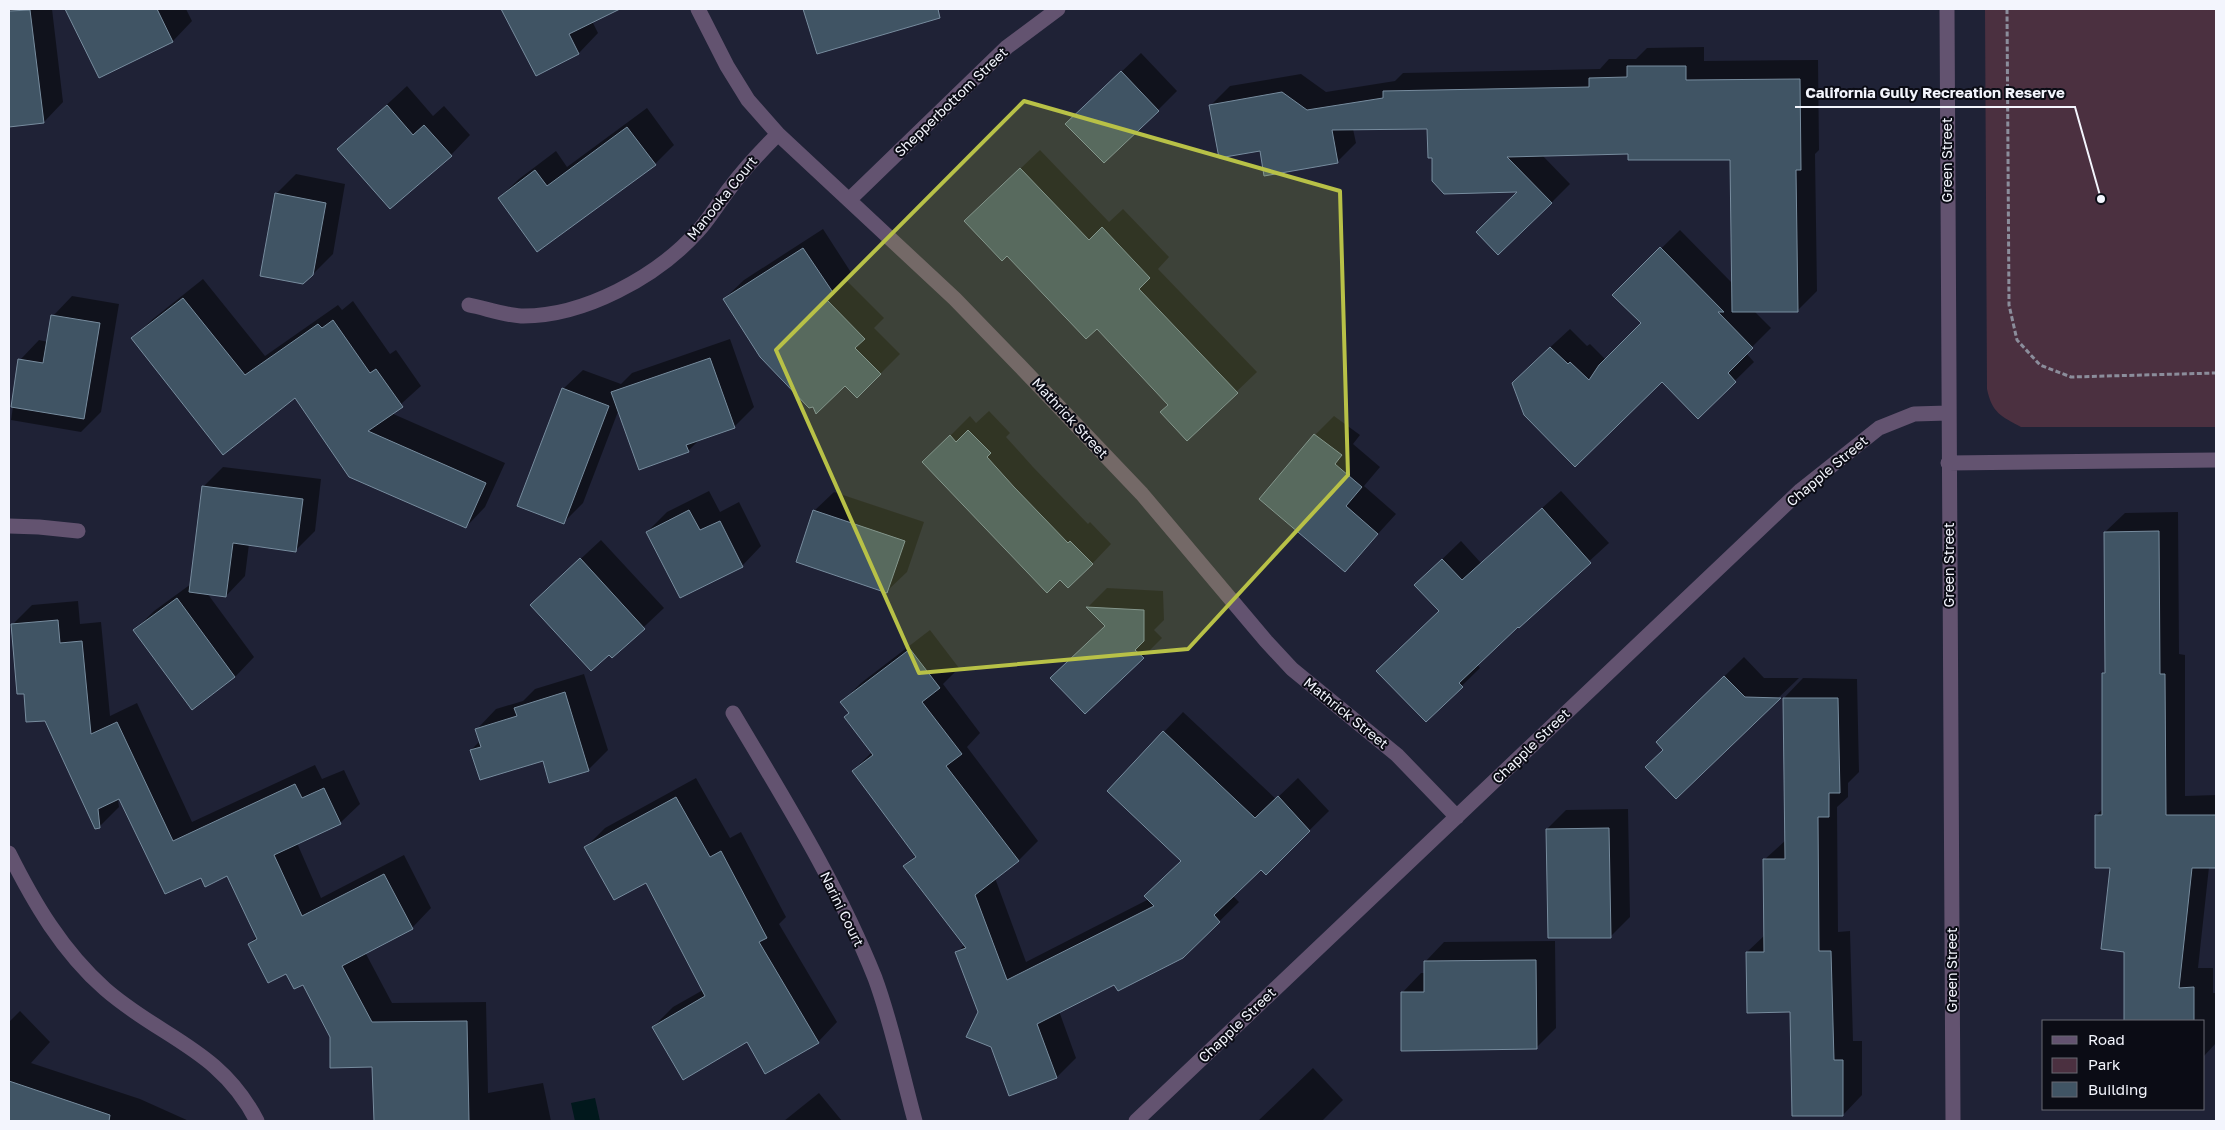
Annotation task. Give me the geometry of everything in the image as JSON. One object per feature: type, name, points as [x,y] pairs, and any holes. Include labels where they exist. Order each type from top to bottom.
[{"type":"street","name":"Mathrick Street","points":[[698,9],[737,83],[748,100],[778,134],[955,299],[1115,465],[1178,535],[1266,641],[1292,669],[1384,743],[1457,817]]},
{"type":"street","name":"Shepperbottom Street","points":[[848,200],[1007,47],[1058,9]]},
{"type":"street","name":"Green Street","points":[[1947,9],[1953,1121]]},
{"type":"street","name":"Manooka Court","points":[[469,305],[519,316],[547,314],[610,295],[642,278],[673,255],[699,231],[730,187],[778,134]]},
{"type":"street","name":"Chapple Street","points":[[1136,1121],[1801,490],[1879,428],[1914,414],[1948,413]]},
{"type":"street","points":[[1948,463],[2216,460]]},
{"type":"street","points":[[9,526],[78,531]]},
{"type":"street","name":"Narini Court","points":[[732,713],[783,797],[841,901],[875,979],[915,1121]]},
{"type":"street","points":[[9,853],[36,905],[70,953],[104,988],[143,1019],[181,1040],[218,1068],[248,1102],[257,1121]]},
{"type":"path","points":[[2007,9],[2009,305],[2017,340],[2040,365],[2071,377],[2216,374]]},
{"type":"highlighted area","points":[[1024,101],[1340,191],[1348,475],[1188,649],[919,673],[776,350]]},
{"type":"green space","points":[[1985,9],[2216,9],[2216,427],[2021,427],[1998,413],[1992,404],[1987,389]]},
{"type":"shaded area","points":[[595,1098],[600,1121],[575,1121],[571,1103]]},
{"type":"building","points":[[65,9],[157,9],[173,42],[99,78]]},
{"type":"building","points":[[501,9],[620,9],[569,34],[579,54],[536,76]]},
{"type":"building","points":[[803,9],[938,9],[940,18],[817,54]]},
{"type":"building","points":[[30,10],[44,123],[9,127],[9,11]]},
{"type":"building","points":[[1627,66],[1686,66],[1686,80],[1800,79],[1801,170],[1796,170],[1798,312],[1732,312],[1730,160],[1628,160],[1628,154],[1507,157],[1552,203],[1498,255],[1476,232],[1517,192],[1444,194],[1432,181],[1432,158],[1428,158],[1427,129],[1332,130],[1338,163],[1264,176],[1260,151],[1219,158],[1209,105],[1282,92],[1307,110],[1383,98],[1383,91],[1589,87],[1589,78],[1627,77]]},
{"type":"building","points":[[1121,71],[1159,111],[1104,163],[1065,124]]},
{"type":"building","points":[[387,105],[413,135],[424,125],[452,156],[390,209],[337,149]]},
{"type":"building","points":[[627,127],[656,165],[537,252],[498,198],[535,170],[547,186]]},
{"type":"building","points":[[1020,168],[1089,240],[1102,227],[1150,278],[1139,289],[1238,393],[1187,441],[1160,412],[1168,405],[1097,329],[1086,339],[1007,256],[1002,261],[964,221]]},
{"type":"building","points":[[275,193],[326,203],[313,275],[303,284],[260,276]]},
{"type":"building","points":[[1660,247],[1724,312],[1718,312],[1753,348],[1728,373],[1736,382],[1698,419],[1662,382],[1575,467],[1524,415],[1512,383],[1550,347],[1589,380],[1599,365],[1641,323],[1612,295]]},
{"type":"building","points":[[803,248],[834,294],[826,299],[865,339],[855,348],[881,374],[857,398],[845,386],[816,414],[813,407],[809,408],[760,357],[723,299]]},
{"type":"building","points":[[183,298],[245,375],[318,324],[322,328],[333,320],[370,373],[376,369],[403,407],[368,431],[486,483],[466,528],[349,477],[295,398],[223,455],[131,338]]},
{"type":"building","points":[[51,315],[100,323],[84,419],[11,407],[18,359],[43,363]]},
{"type":"building","points":[[710,358],[735,428],[686,445],[689,452],[639,470],[611,392]]},
{"type":"building","points":[[562,388],[609,406],[564,524],[517,506]]},
{"type":"building","points":[[968,430],[991,453],[987,457],[1014,487],[1068,543],[1070,541],[1093,564],[1068,588],[1060,580],[1047,593],[922,462],[950,435],[956,442]]},
{"type":"building","points":[[1314,434],[1342,455],[1335,464],[1362,487],[1346,506],[1378,534],[1345,572],[1259,499]]},
{"type":"building","points":[[202,486],[303,499],[296,552],[233,543],[226,597],[189,592]]},
{"type":"building","points":[[1542,508],[1591,563],[1518,627],[1459,683],[1463,687],[1426,722],[1376,671],[1439,611],[1414,585],[1442,559],[1462,580]]},
{"type":"building","points":[[689,510],[700,530],[720,521],[743,567],[680,598],[646,532]]},
{"type":"building","points":[[813,510],[905,541],[887,593],[796,562]]},
{"type":"building","points":[[2159,531],[2160,674],[2165,674],[2166,815],[2216,815],[2216,868],[2192,868],[2179,988],[2194,987],[2194,1020],[2124,1020],[2124,952],[2101,949],[2110,868],[2095,868],[2095,815],[2102,815],[2102,673],[2105,673],[2104,532]]},
{"type":"building","points":[[580,558],[645,629],[612,658],[609,655],[591,671],[530,605]]},
{"type":"building","points":[[177,598],[235,677],[192,710],[133,630]]},
{"type":"building","points":[[1086,607],[1144,610],[1144,641],[1135,650],[1144,658],[1085,714],[1050,678],[1105,626]]},
{"type":"building","points":[[58,620],[60,643],[82,641],[91,734],[117,722],[173,841],[295,784],[302,798],[324,788],[341,824],[274,855],[302,916],[384,874],[413,929],[342,966],[372,1022],[467,1021],[469,1121],[374,1121],[372,1067],[330,1068],[330,1037],[303,985],[294,989],[286,974],[268,983],[248,944],[257,939],[227,876],[205,887],[201,878],[165,894],[119,799],[98,809],[100,828],[95,829],[45,721],[26,722],[24,694],[17,694],[11,624]]},
{"type":"building","points":[[910,649],[940,688],[922,702],[962,754],[946,766],[1019,861],[975,895],[1007,980],[1154,906],[1144,896],[1181,861],[1107,791],[1163,731],[1255,818],[1278,796],[1310,831],[1266,875],[1261,870],[1214,915],[1220,922],[1183,958],[1118,991],[1114,985],[1037,1024],[1057,1078],[1009,1096],[991,1047],[966,1037],[978,1012],[955,952],[966,948],[903,866],[916,857],[852,771],[873,755],[844,717],[849,713],[840,702]]},
{"type":"building","points":[[1724,676],[1745,697],[1781,698],[1676,799],[1645,767],[1663,750],[1656,742]]},
{"type":"building","points":[[565,692],[589,771],[549,783],[543,761],[480,780],[470,750],[481,747],[475,729],[517,716],[514,708]]},
{"type":"building","points":[[1783,698],[1838,698],[1840,793],[1829,793],[1829,817],[1818,817],[1819,951],[1831,951],[1834,1060],[1843,1060],[1843,1116],[1792,1116],[1790,1012],[1747,1013],[1746,952],[1764,952],[1763,859],[1785,859]]},
{"type":"building","points":[[676,797],[710,857],[721,851],[767,938],[759,942],[819,1043],[765,1074],[747,1042],[683,1080],[652,1027],[705,996],[646,883],[614,900],[584,847]]},
{"type":"building","points":[[1609,828],[1611,938],[1548,938],[1546,829]]},
{"type":"building","points":[[1536,960],[1537,1049],[1401,1051],[1401,992],[1424,992],[1424,961]]},
{"type":"building","points":[[9,1081],[110,1115],[109,1121],[9,1121]]},
{"type":"place","name":"California Gully Recreation Reserve","points":[[2101,199]]}]
